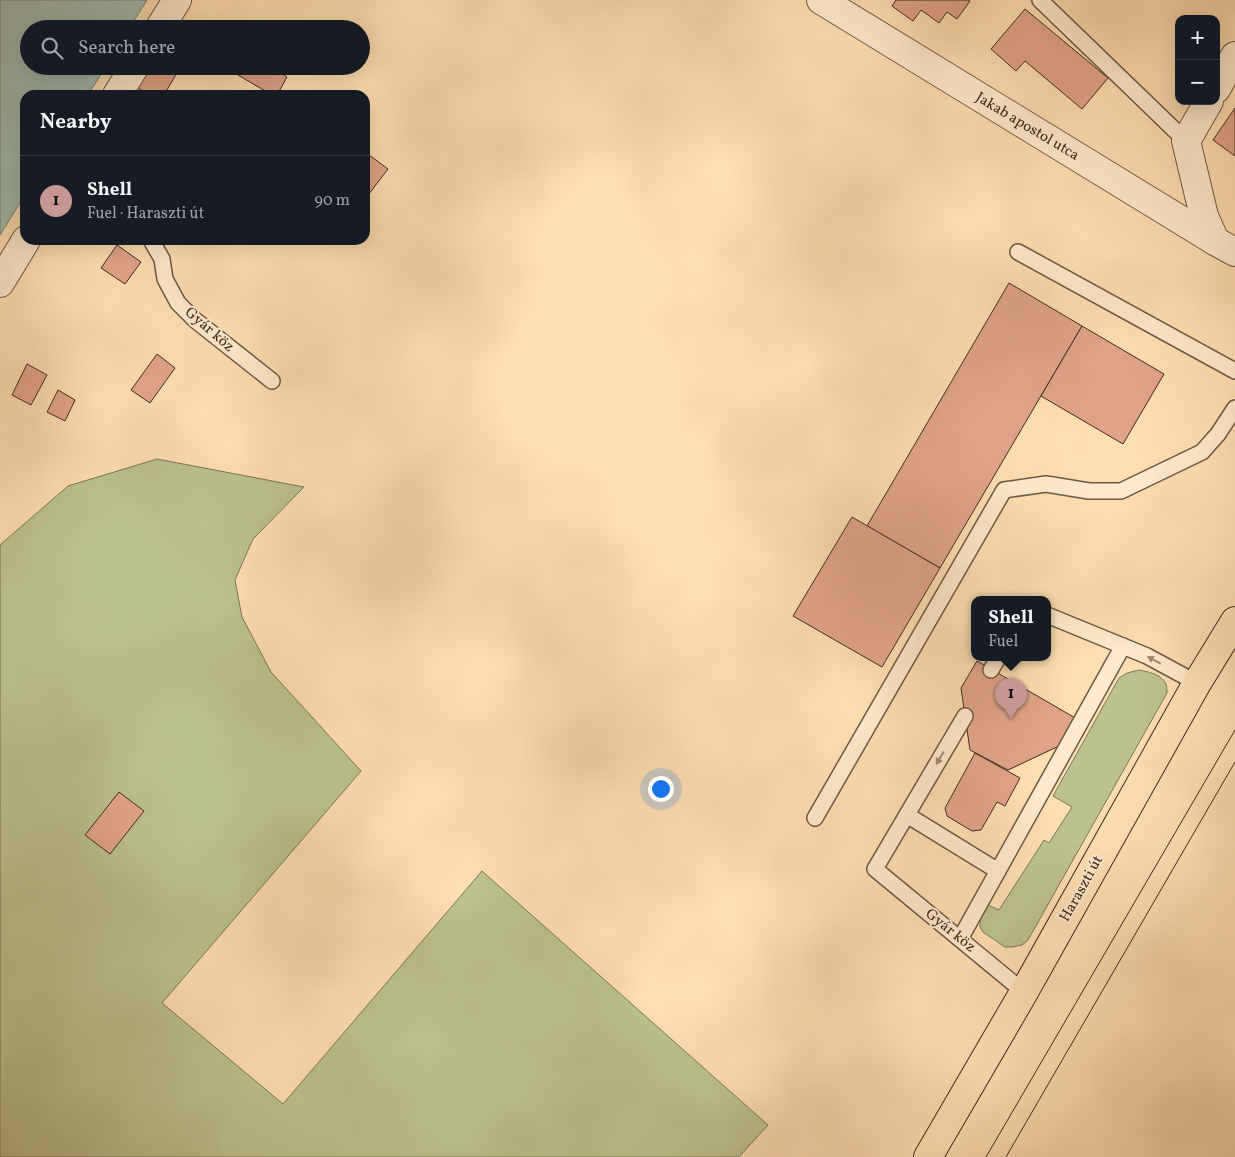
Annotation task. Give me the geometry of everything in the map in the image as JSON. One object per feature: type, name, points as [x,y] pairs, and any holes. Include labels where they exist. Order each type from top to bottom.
[{"type":"main road","name":"Haraszti út","points":[[928,1157],[1024,992],[1197,683],[1235,621]]},
{"type":"street","points":[[164,20],[177,0]]},
{"type":"street","name":"Jakab apostol utca","points":[[821,0],[1225,247]]},
{"type":"street","points":[[1220,81],[1235,56]]},
{"type":"street","points":[[119,90],[129,75]]},
{"type":"street","points":[[1207,105],[1186,141],[1204,216],[1225,247]]},
{"type":"street","points":[[0,283],[23,245]]},
{"type":"lane","points":[[1040,0],[1186,141]]},
{"type":"lane","name":"Gyár köz","points":[[154,245],[162,259],[165,279],[178,303],[195,320],[272,381]]},
{"type":"lane","points":[[1018,252],[1235,371]]},
{"type":"lane","points":[[815,818],[1004,490],[1046,484],[1089,491],[1121,491],[1202,452],[1218,434],[1235,408]]},
{"type":"lane","points":[[1051,617],[1147,656],[1197,683]]},
{"type":"lane","points":[[960,939],[1123,646]]},
{"type":"lane","points":[[965,716],[906,815],[998,871]]},
{"type":"lane","name":"Gyár köz","points":[[906,815],[875,869],[1024,992]]},
{"type":"green space","points":[[157,459],[304,487],[253,539],[235,580],[242,617],[271,672],[361,771],[162,1003],[283,1104],[482,871],[768,1125],[739,1157],[0,1157],[0,545],[68,486]]},
{"type":"green space","points":[[1139,670],[1161,678],[1166,684],[1167,693],[1028,940],[1022,945],[1005,947],[983,932],[980,927],[981,911],[984,903],[999,910],[1044,840],[1049,843],[1072,807],[1053,796],[1119,678],[1127,673]]},
{"type":"shaded area","points":[[0,0],[147,0],[135,20],[20,20],[20,75],[100,75],[91,90],[20,90],[20,203],[0,235]]},
{"type":"building","points":[[896,0],[970,1],[957,19],[947,12],[939,23],[921,10],[913,21],[892,6]]},
{"type":"building","points":[[1025,9],[1108,78],[1082,109],[1025,61],[1016,71],[991,49]]},
{"type":"building","points":[[143,75],[176,75],[167,90],[141,90],[136,87]]},
{"type":"building","points":[[238,75],[284,75],[287,77],[280,90],[264,90]]},
{"type":"building","points":[[1235,108],[1235,156],[1213,140]]},
{"type":"building","points":[[370,156],[388,169],[370,192]]},
{"type":"building","points":[[117,245],[141,262],[125,284],[101,268]]},
{"type":"building","points":[[1009,283],[1082,326],[940,568],[867,526]]},
{"type":"building","points":[[1082,326],[1164,374],[1123,444],[1041,396]]},
{"type":"building","points":[[157,354],[175,368],[150,403],[131,390]]},
{"type":"building","points":[[27,364],[47,375],[31,405],[12,395]]},
{"type":"building","points":[[58,390],[75,400],[65,421],[47,412]]},
{"type":"building","points":[[852,517],[940,568],[882,667],[793,616]]},
{"type":"building","points":[[977,661],[1077,719],[1059,746],[1008,770],[970,750],[961,688]]},
{"type":"building","points":[[975,753],[1020,778],[1005,806],[997,802],[981,830],[972,831],[947,816],[945,808]]},
{"type":"building","points":[[119,792],[144,811],[110,854],[85,835]]},
{"type":"tram line","points":[[986,1157],[1235,730]]},
{"type":"tram line","points":[[1006,1157],[1235,762]]},
{"type":"place","name":"Shell","points":[[1011,719]]}]
